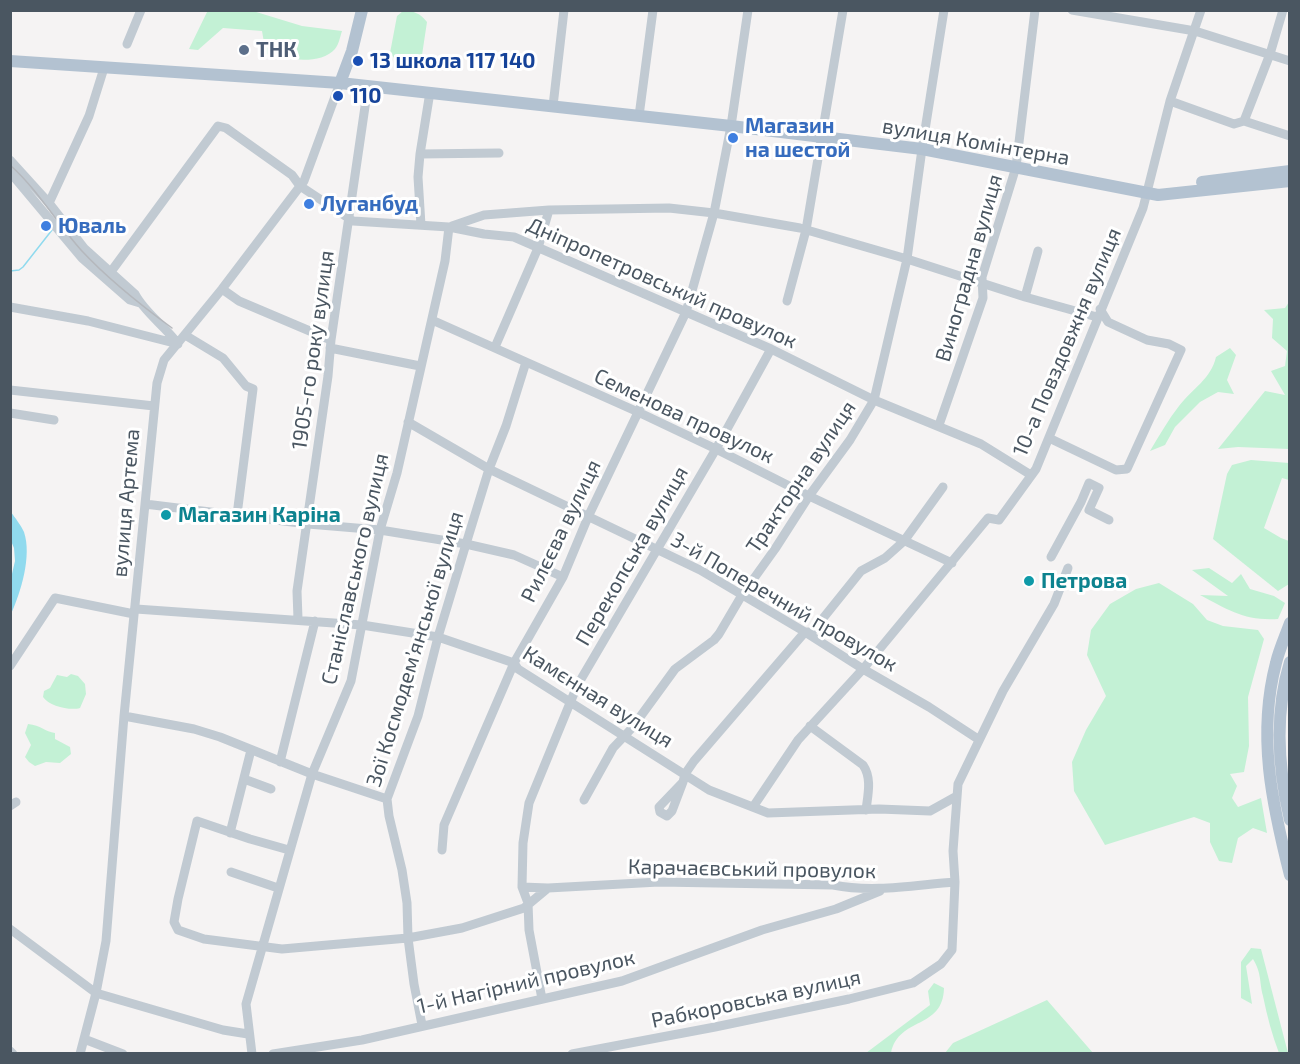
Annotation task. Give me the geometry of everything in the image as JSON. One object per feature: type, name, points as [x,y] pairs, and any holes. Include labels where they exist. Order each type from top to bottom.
[{"type":"main road","name":"вулиця Артема","points":[[340,83],[352,51],[362,10]]},
{"type":"main road","name":"вулиця Комінтерна","points":[[10,61],[340,83],[731,126],[922,149],[1158,195],[1290,181]]},
{"type":"main road","points":[[1145,193],[1157,187],[1290,171]]},
{"type":"main road","points":[[1290,623],[1276,664],[1268,714],[1266,748],[1275,817],[1290,875]]},
{"type":"main road","points":[[1290,662],[1280,710],[1279,744],[1290,820]]},
{"type":"street","points":[[127,44],[141,10]]},
{"type":"street","points":[[553,106],[564,10]]},
{"type":"street","points":[[639,116],[653,10]]},
{"type":"street","points":[[731,126],[748,10]]},
{"type":"street","points":[[787,301],[806,230],[843,10]]},
{"type":"street","name":"Тракторна вулиця","points":[[584,800],[613,748],[625,736],[675,669],[714,640],[809,496],[850,440],[874,400],[907,259],[944,10]]},
{"type":"street","name":"Виноградна вулиця","points":[[939,425],[983,298],[982,277],[1016,167],[1035,10]]},
{"type":"street","points":[[1072,10],[1108,14],[1195,31],[1290,61]]},
{"type":"street","name":"10-а Повздовжня вулиця","points":[[753,807],[798,740],[863,669],[988,518],[999,519],[1036,469],[1143,208],[1170,101],[1201,10]]},
{"type":"street","points":[[1244,121],[1270,54],[1283,10]]},
{"type":"street","points":[[49,203],[89,116],[104,68]]},
{"type":"street","name":"вулиця Артема","points":[[80,1053],[96,993],[106,941],[124,716],[157,383],[164,360],[222,289],[304,181],[340,83]]},
{"type":"street","name":"1905-го року вулиця","points":[[298,619],[297,591],[368,86]]},
{"type":"street","points":[[421,225],[418,177],[430,92]]},
{"type":"street","points":[[1170,101],[1234,124],[1244,121],[1290,136]]},
{"type":"street","points":[[110,273],[218,126],[226,128],[292,175],[300,186],[353,221],[449,227]]},
{"type":"street","name":"Рилєєва вулиця","points":[[442,850],[444,825],[514,663],[562,577],[588,517],[686,312],[711,226],[731,126]]},
{"type":"street","points":[[420,154],[499,153]]},
{"type":"street","points":[[10,160],[49,203],[84,248],[135,294],[140,303],[168,330],[178,344]]},
{"type":"street","points":[[10,172],[82,258],[130,300],[140,303]]},
{"type":"street","name":"Дніпропетровський провулок","points":[[449,227],[484,215],[549,210],[669,208],[714,213],[806,230],[983,282],[1025,297],[1099,313],[1108,321],[1147,340],[1169,344],[1181,351],[1126,469],[1116,470],[1049,438]]},
{"type":"street","points":[[495,347],[538,248],[549,210]]},
{"type":"street","name":"Дніпропетровський провулок","points":[[449,227],[514,237],[771,349],[874,400],[981,444],[1031,475]]},
{"type":"street","name":"Станіславського вулиця","points":[[252,1053],[246,1004],[312,774],[351,681],[380,530],[397,473],[432,320],[445,261],[449,227]]},
{"type":"street","points":[[1025,297],[1038,251]]},
{"type":"street","points":[[222,289],[239,300],[330,344],[420,366]]},
{"type":"street","points":[[10,307],[88,321],[178,344]]},
{"type":"street","name":"Семенова провулок","points":[[432,320],[638,412],[952,563]]},
{"type":"street","points":[[185,335],[223,358],[246,386],[253,389],[237,515]]},
{"type":"street","name":"Перекопська вулиця","points":[[542,999],[529,930],[528,903],[522,887],[523,843],[529,803],[577,686],[716,449],[771,349]]},
{"type":"street","name":"Зої Космодем’янської вулиця","points":[[422,1024],[408,938],[407,903],[402,870],[387,799],[418,716],[438,637],[466,543],[526,362]]},
{"type":"street","points":[[10,390],[154,406]]},
{"type":"street","points":[[10,413],[54,420]]},
{"type":"street","name":"3-й Поперечний провулок","points":[[408,422],[489,469],[700,570],[863,669],[929,706],[978,739]]},
{"type":"street","points":[[1051,557],[1082,502],[1089,483],[1099,488],[1089,510],[1109,520]]},
{"type":"street","points":[[684,778],[721,729],[805,632],[812,632],[861,571],[885,558],[904,541],[943,487]]},
{"type":"street","points":[[145,504],[308,525],[380,530],[466,543],[514,555],[562,577]]},
{"type":"street","points":[[955,882],[953,851],[958,784],[1003,691],[1054,603],[1068,568]]},
{"type":"street","name":"Камєнная вулиця","points":[[10,666],[56,598],[134,612],[298,619],[362,625],[438,637],[514,663],[518,669],[625,736],[684,778],[768,813],[930,811],[957,796]]},
{"type":"street","points":[[280,762],[315,621]]},
{"type":"street","points":[[124,716],[220,736],[280,762],[387,799]]},
{"type":"street","points":[[810,726],[863,765],[868,772],[866,810]]},
{"type":"street","points":[[230,833],[251,750]]},
{"type":"street","points":[[244,778],[271,789]]},
{"type":"street","points":[[289,850],[197,821],[178,899],[174,922],[178,930],[204,939],[282,950],[408,938],[462,928],[524,908],[548,888]]},
{"type":"street","points":[[231,872],[278,888]]},
{"type":"street","name":"Карачаєвський провулок","points":[[522,887],[548,888],[660,882],[833,885],[848,888],[884,889],[955,882]]},
{"type":"street","name":"Рабкоровська вулиця","points":[[572,1053],[715,1027],[913,983],[941,964],[952,950],[955,882]]},
{"type":"street","name":"1-й Нагірний провулок","points":[[273,1053],[319,1051],[422,1024],[622,981],[762,930],[836,909],[884,889]]},
{"type":"street","points":[[10,929],[96,993],[223,1030],[248,1034]]},
{"type":"street","points":[[84,1038],[123,1053]]},
{"type":"green space","points":[[208,10],[253,11],[302,26],[342,31],[335,49],[321,58],[302,60],[266,54],[262,31],[223,28],[198,50],[189,49]]},
{"type":"green space","points":[[403,11],[416,13],[427,22],[422,55],[415,64],[398,63],[390,53],[397,16]]},
{"type":"green space","points":[[1289,302],[1289,449],[1238,447],[1218,449],[1265,391],[1285,395],[1271,371],[1285,366],[1287,351],[1272,338],[1273,319],[1264,310],[1285,308]]},
{"type":"green space","points":[[1230,348],[1236,355],[1227,380],[1234,394],[1218,392],[1200,402],[1175,427],[1165,445],[1150,451],[1175,411],[1206,378],[1216,357]]},
{"type":"green space","points":[[1251,460],[1289,463],[1289,480],[1282,478],[1264,528],[1289,541],[1289,584],[1278,591],[1213,539],[1227,474],[1232,465]]},
{"type":"green space","points":[[1209,568],[1232,583],[1241,574],[1250,589],[1274,596],[1285,603],[1278,619],[1246,616],[1228,610],[1200,595],[1228,596],[1192,570]]},
{"type":"green space","points":[[1159,583],[1193,604],[1207,620],[1223,626],[1258,630],[1264,639],[1248,697],[1249,746],[1244,772],[1230,774],[1237,786],[1232,798],[1238,807],[1261,798],[1267,833],[1253,828],[1238,838],[1232,863],[1219,861],[1210,842],[1210,823],[1194,817],[1105,845],[1074,791],[1072,762],[1086,730],[1106,696],[1087,655],[1091,630],[1110,604],[1136,589]]},
{"type":"green space","points":[[71,674],[78,676],[85,684],[86,694],[80,708],[60,707],[43,697],[44,691],[50,688],[57,675],[67,677]]},
{"type":"green space","points":[[28,724],[55,733],[55,739],[70,747],[71,754],[60,763],[46,762],[35,766],[29,762],[25,757],[31,745],[25,733]]},
{"type":"green space","points":[[1251,948],[1261,949],[1288,1053],[1279,1053],[1276,1046],[1266,1011],[1259,973],[1253,959],[1246,966],[1252,1004],[1241,998],[1241,962]]},
{"type":"green space","points":[[934,983],[944,988],[942,1001],[936,1011],[903,1033],[896,1041],[891,1053],[866,1053],[930,1005],[928,991]]},
{"type":"green space","points":[[1047,1000],[1093,1053],[945,1053],[953,1043]]},
{"type":"water","points":[[11,512],[24,532],[27,552],[22,585],[11,614],[11,578],[15,561],[11,541]]},
{"type":"waterway","points":[[10,271],[23,267],[52,230]]},
{"type":"tram line","points":[[10,165],[91,260],[125,291],[172,328]]},
{"type":"place","name":"ТНК","points":[[244,50]]},
{"type":"place","name":"13 школа 117 140","points":[[358,61]]},
{"type":"place","name":"110","points":[[338,96]]},
{"type":"place","name":"Магазин на шестой","points":[[733,138]]},
{"type":"place","name":"Луганбуд","points":[[309,204]]},
{"type":"place","name":"Юваль","points":[[46,226]]},
{"type":"place","name":"Магазин Каріна","points":[[166,515]]},
{"type":"place","name":"Петрова","points":[[1029,581]]}]
